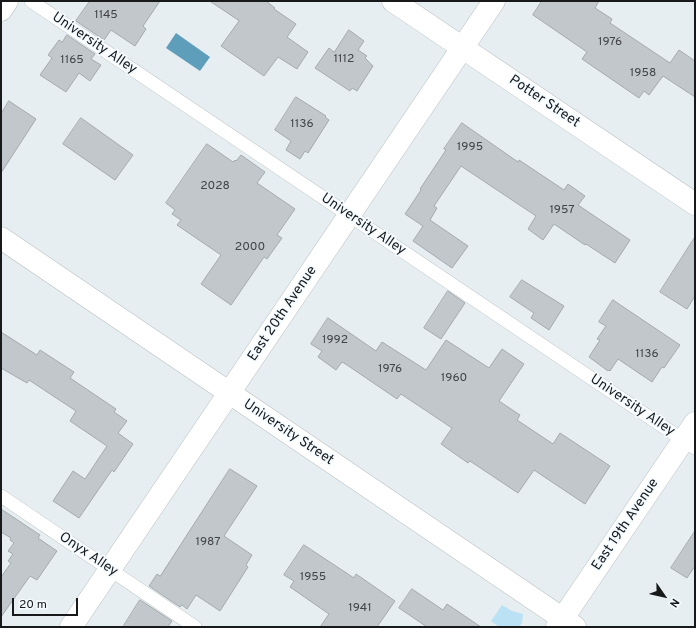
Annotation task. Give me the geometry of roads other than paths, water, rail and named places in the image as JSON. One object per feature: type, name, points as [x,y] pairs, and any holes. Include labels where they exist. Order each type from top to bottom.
[{"type":"street","points":[[1,10],[7,1]]},
{"type":"street","name":"Potter Street","points":[[393,1],[695,204]]},
{"type":"street","name":"East 20th Avenue","points":[[71,627],[494,1]]},
{"type":"street","name":"University Street","points":[[1,238],[565,624]]},
{"type":"street","name":"East 19th Avenue","points":[[565,624],[691,438]]},
{"type":"lane","name":"University Alley","points":[[31,1],[349,216],[691,438]]},
{"type":"lane","name":"Onyx Alley","points":[[1,496],[195,627]]}]
